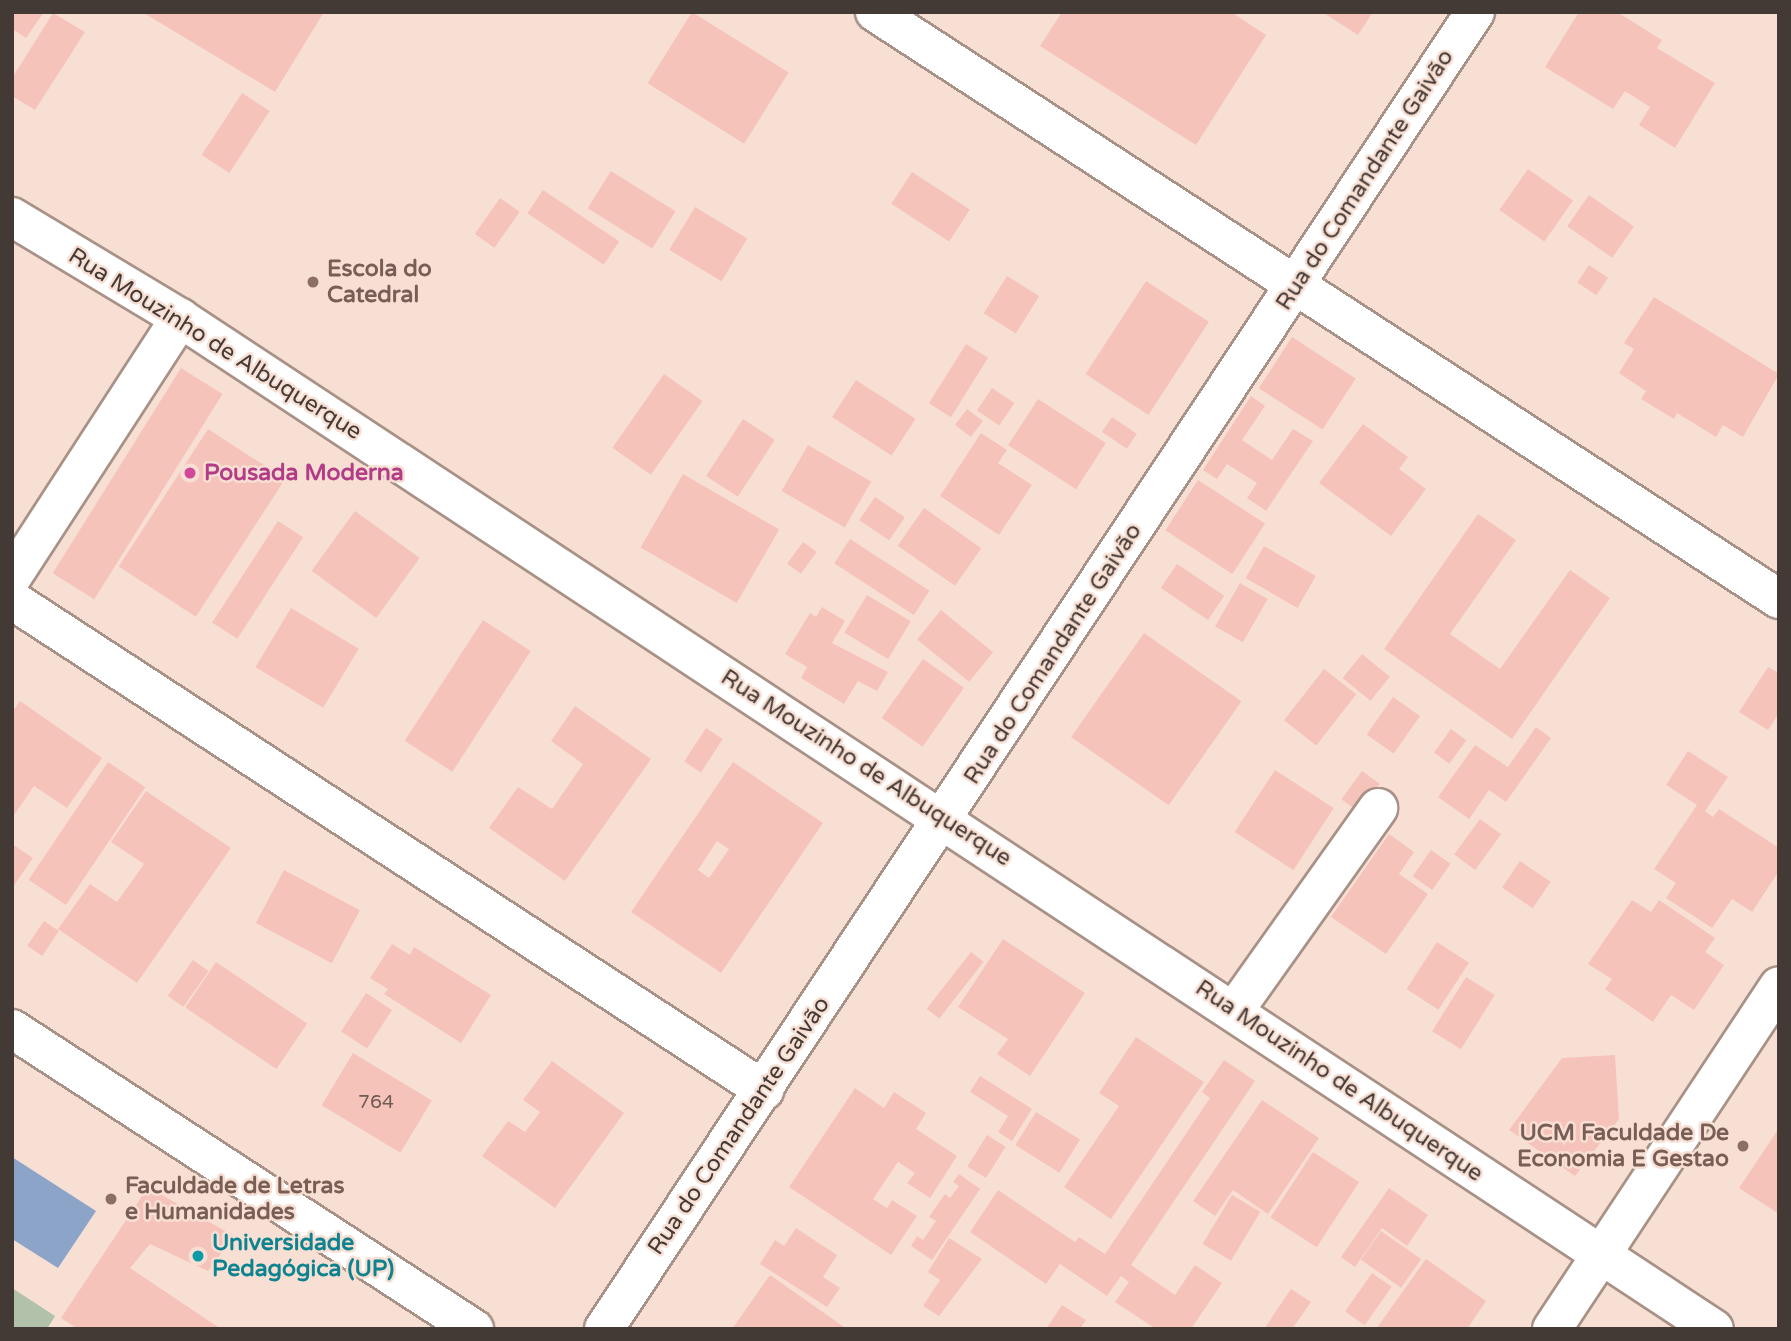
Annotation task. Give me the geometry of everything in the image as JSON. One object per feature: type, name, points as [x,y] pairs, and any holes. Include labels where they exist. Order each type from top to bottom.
[{"type":"street","points":[[875,12],[1779,599]]},
{"type":"street","name":"Rua do Comandante Gaivão","points":[[604,1329],[944,819],[1475,12]]},
{"type":"street","name":"Rua Mouzinho de Albuquerque","points":[[12,217],[180,318],[944,819],[1714,1329]]},
{"type":"street","points":[[12,577],[180,318]]},
{"type":"street","points":[[12,600],[764,1090]]},
{"type":"street","points":[[1234,1011],[1378,808]]},
{"type":"street","points":[[1552,1329],[1599,1254],[1779,986]]},
{"type":"street","points":[[12,1029],[474,1329]]},
{"type":"green space","points":[[12,1288],[55,1316],[47,1329],[12,1329]]},
{"type":"water","points":[[12,1157],[96,1211],[58,1268],[12,1239]]},
{"type":"building","points":[[12,12],[44,12],[26,38],[12,29]]},
{"type":"building","points":[[142,12],[324,12],[275,92]]},
{"type":"building","points":[[692,12],[789,72],[744,144],[647,83]]},
{"type":"building","points":[[1062,12],[1231,12],[1266,35],[1196,145],[1040,46]]},
{"type":"building","points":[[1322,12],[1373,12],[1358,35]]},
{"type":"building","points":[[1579,12],[1617,12],[1662,40],[1657,48],[1715,83],[1675,148],[1639,125],[1650,107],[1625,91],[1613,109],[1545,67]]},
{"type":"building","points":[[53,13],[85,32],[35,110],[12,96],[12,78]]},
{"type":"building","points":[[242,93],[270,111],[229,173],[202,155]]},
{"type":"building","points":[[1528,169],[1573,201],[1544,242],[1499,210]]},
{"type":"building","points":[[611,171],[675,211],[652,249],[588,208]]},
{"type":"building","points":[[912,172],[970,210],[949,241],[891,204]]},
{"type":"building","points":[[543,190],[619,241],[604,265],[527,213]]},
{"type":"building","points":[[1589,195],[1634,227],[1612,258],[1567,226]]},
{"type":"building","points":[[500,198],[520,212],[494,248],[475,234]]},
{"type":"building","points":[[695,207],[747,238],[722,281],[669,250]]},
{"type":"building","points":[[1589,265],[1608,278],[1596,295],[1577,282]]},
{"type":"building","points":[[1007,276],[1039,296],[1016,333],[984,313]]},
{"type":"building","points":[[1146,281],[1209,322],[1148,415],[1086,374]]},
{"type":"building","points":[[1654,297],[1779,374],[1743,437],[1723,425],[1716,437],[1677,413],[1674,419],[1641,399],[1646,391],[1619,373],[1634,349],[1624,343]]},
{"type":"building","points":[[1292,337],[1356,378],[1323,430],[1259,388]]},
{"type":"building","points":[[966,344],[988,358],[951,417],[929,403]]},
{"type":"building","points":[[181,368],[223,394],[94,599],[53,573]]},
{"type":"building","points":[[664,374],[703,401],[651,475],[612,448]]},
{"type":"building","points":[[856,380],[916,419],[892,456],[832,417]]},
{"type":"building","points":[[992,388],[1014,403],[999,425],[977,410]]},
{"type":"building","points":[[1251,396],[1265,406],[1242,440],[1272,460],[1293,429],[1313,441],[1266,511],[1247,498],[1257,483],[1227,464],[1217,479],[1203,470]]},
{"type":"building","points":[[1038,399],[1106,443],[1076,489],[1008,445]]},
{"type":"building","points":[[967,409],[983,421],[971,437],[955,425]]},
{"type":"building","points":[[1112,417],[1137,434],[1127,449],[1102,432]]},
{"type":"building","points":[[743,419],[775,440],[738,497],[706,476]]},
{"type":"building","points":[[1363,424],[1408,457],[1399,469],[1426,489],[1391,536],[1319,483]]},
{"type":"building","points":[[208,429],[285,479],[196,617],[119,567]]},
{"type":"building","points":[[981,433],[1007,450],[998,463],[1032,485],[999,535],[940,496]]},
{"type":"building","points":[[808,445],[871,482],[845,527],[782,491]]},
{"type":"building","points":[[683,474],[779,530],[737,603],[640,548]]},
{"type":"building","points":[[1198,480],[1265,524],[1232,574],[1165,530]]},
{"type":"building","points":[[875,497],[905,517],[889,540],[859,520]]},
{"type":"building","points":[[924,508],[981,548],[955,586],[898,546]]},
{"type":"building","points":[[355,511],[420,558],[376,618],[312,571]]},
{"type":"building","points":[[1478,514],[1516,540],[1450,634],[1500,669],[1570,570],[1610,598],[1512,739],[1384,649]]},
{"type":"building","points":[[278,521],[303,537],[237,639],[212,622]]},
{"type":"building","points":[[850,539],[930,591],[914,615],[834,563]]},
{"type":"building","points":[[803,542],[817,552],[801,574],[787,564]]},
{"type":"building","points":[[1264,546],[1316,576],[1297,608],[1246,578]]},
{"type":"building","points":[[1177,564],[1224,596],[1208,620],[1161,588]]},
{"type":"building","points":[[1240,583],[1268,599],[1243,642],[1215,626]]},
{"type":"building","points":[[867,595],[911,621],[888,659],[844,633]]},
{"type":"building","points":[[822,607],[845,621],[832,643],[888,672],[877,691],[858,681],[844,704],[801,678],[807,667],[785,654],[810,613],[816,617]]},
{"type":"building","points":[[291,608],[359,649],[323,708],[255,667]]},
{"type":"building","points":[[941,610],[993,652],[969,682],[917,640]]},
{"type":"building","points":[[483,620],[531,651],[452,772],[405,741]]},
{"type":"building","points":[[1144,633],[1241,701],[1169,805],[1071,737]]},
{"type":"building","points":[[1362,654],[1390,677],[1370,701],[1342,678]]},
{"type":"building","points":[[923,659],[964,688],[923,747],[882,718]]},
{"type":"building","points":[[1768,667],[1779,673],[1779,713],[1768,730],[1739,712]]},
{"type":"building","points":[[1324,669],[1356,694],[1316,745],[1284,720]]},
{"type":"building","points":[[1393,697],[1420,716],[1394,754],[1367,735]]},
{"type":"building","points":[[20,701],[102,758],[67,808],[34,786],[12,818],[12,712]]},
{"type":"building","points":[[575,706],[651,759],[565,881],[489,828],[518,787],[552,809],[583,764],[551,741]]},
{"type":"building","points":[[1536,727],[1551,738],[1506,802],[1489,790],[1469,819],[1438,797],[1475,745],[1508,767]]},
{"type":"building","points":[[706,728],[723,739],[701,772],[684,762]]},
{"type":"building","points":[[1451,729],[1466,740],[1449,764],[1434,752]]},
{"type":"building","points":[[1688,751],[1728,777],[1705,811],[1713,817],[1719,809],[1779,848],[1779,871],[1752,912],[1732,899],[1712,928],[1666,898],[1676,883],[1654,869],[1697,805],[1666,785]]},
{"type":"building","points":[[108,762],[145,787],[66,905],[29,880]]},
{"type":"building","points":[[733,762],[823,823],[721,973],[631,912]],"holes":[[[717,841],[729,849],[709,878],[698,870]]]},
{"type":"building","points":[[1275,770],[1334,808],[1293,870],[1235,832]]},
{"type":"building","points":[[1362,771],[1380,784],[1359,812],[1341,799]]},
{"type":"building","points":[[146,791],[231,848],[137,983],[58,929],[90,884],[117,902],[144,864],[111,842]]},
{"type":"building","points":[[1480,819],[1501,834],[1475,870],[1454,855]]},
{"type":"building","points":[[1389,834],[1414,852],[1399,874],[1428,894],[1386,954],[1331,917]]},
{"type":"building","points":[[12,844],[33,858],[12,888]]},
{"type":"building","points":[[1431,850],[1451,864],[1432,890],[1413,876]]},
{"type":"building","points":[[1520,861],[1551,882],[1533,908],[1502,888]]},
{"type":"building","points":[[284,870],[360,910],[332,963],[256,923]]},
{"type":"building","points":[[1632,900],[1651,912],[1659,900],[1715,938],[1705,952],[1724,965],[1694,1010],[1671,995],[1653,1022],[1605,989],[1612,979],[1588,964]]},
{"type":"building","points":[[44,921],[59,931],[42,956],[27,946]]},
{"type":"building","points":[[1003,939],[1085,993],[1030,1076],[997,1054],[1008,1039],[958,1007]]},
{"type":"building","points":[[1437,942],[1469,963],[1438,1010],[1407,989]]},
{"type":"building","points":[[392,944],[410,955],[414,947],[491,995],[461,1043],[384,994],[388,989],[370,978]]},
{"type":"building","points":[[971,952],[984,962],[939,1019],[927,1009]]},
{"type":"building","points":[[193,960],[209,971],[183,1007],[168,996]]},
{"type":"building","points":[[216,962],[307,1024],[276,1069],[185,1008]]},
{"type":"building","points":[[1466,977],[1495,995],[1461,1049],[1432,1031]]},
{"type":"building","points":[[366,993],[392,1010],[367,1048],[341,1032]]},
{"type":"building","points":[[1136,1037],[1204,1082],[1111,1219],[1064,1187],[1119,1106],[1099,1093]]},
{"type":"building","points":[[353,1053],[432,1100],[400,1153],[322,1105]]},
{"type":"building","points":[[1615,1055],[1619,1119],[1575,1176],[1509,1130],[1562,1058]]},
{"type":"building","points":[[1224,1060],[1255,1081],[1131,1265],[1175,1295],[1195,1265],[1222,1283],[1191,1329],[1156,1329],[1115,1302],[1129,1282],[1121,1276],[1107,1296],[1060,1264],[1046,1284],[970,1232],[998,1190],[1075,1242],[1079,1237],[1105,1254],[1210,1098],[1202,1092]]},
{"type":"building","points":[[552,1061],[624,1113],[555,1208],[482,1156],[508,1121],[525,1132],[540,1112],[523,1100]]},
{"type":"building","points":[[980,1076],[1032,1109],[1012,1141],[998,1132],[1008,1116],[970,1092]]},
{"type":"building","points":[[855,1088],[884,1108],[894,1092],[926,1113],[916,1129],[957,1156],[930,1198],[907,1183],[915,1173],[898,1162],[873,1199],[887,1208],[892,1200],[917,1216],[891,1255],[789,1187]]},
{"type":"building","points":[[1262,1100],[1319,1138],[1268,1214],[1233,1190],[1215,1216],[1193,1201]]},
{"type":"building","points":[[1036,1112],[1080,1140],[1059,1173],[1015,1145]]},
{"type":"building","points":[[1779,1128],[1779,1214],[1739,1188]]},
{"type":"building","points":[[987,1135],[1006,1147],[986,1178],[967,1166]]},
{"type":"building","points":[[1313,1152],[1359,1182],[1317,1247],[1271,1217]]},
{"type":"building","points":[[959,1174],[980,1189],[932,1260],[911,1246],[917,1236],[923,1240],[936,1221],[929,1217],[945,1194],[950,1198],[959,1186],[953,1182]]},
{"type":"building","name":"Universidade Pedagógica (UP)","points":[[148,1187],[234,1236],[208,1271],[150,1244],[130,1268],[221,1329],[78,1329],[61,1318]]},
{"type":"building","points":[[1389,1188],[1428,1215],[1407,1246],[1382,1228],[1355,1267],[1341,1257]]},
{"type":"building","points":[[1232,1195],[1260,1212],[1231,1261],[1203,1244]]},
{"type":"building","points":[[796,1228],[837,1255],[823,1277],[840,1288],[827,1307],[760,1264],[775,1240],[784,1246]]},
{"type":"building","points":[[1381,1231],[1421,1259],[1401,1288],[1361,1260]]},
{"type":"building","points":[[949,1238],[982,1259],[939,1316],[923,1306],[940,1280],[928,1272]]},
{"type":"building","points":[[1426,1259],[1486,1301],[1467,1329],[1376,1329]]},
{"type":"building","points":[[1372,1273],[1392,1287],[1365,1325],[1345,1312]]},
{"type":"building","points":[[770,1275],[847,1329],[732,1329]]},
{"type":"building","points":[[1291,1289],[1311,1302],[1292,1329],[1264,1329]]},
{"type":"building","points":[[1062,1305],[1086,1320],[1080,1329],[1046,1329]]},
{"type":"place","name":"Escola do Catedral","points":[[313,282]]},
{"type":"place","name":"Pousada Moderna","points":[[190,473]]},
{"type":"place","name":"UCM Faculdade De Economia E Gestao","points":[[1743,1146]]},
{"type":"place","name":"Faculdade de Letras e Humanidades","points":[[111,1199]]},
{"type":"place","name":"Universidade Pedagógica (UP)","points":[[198,1256]]}]
